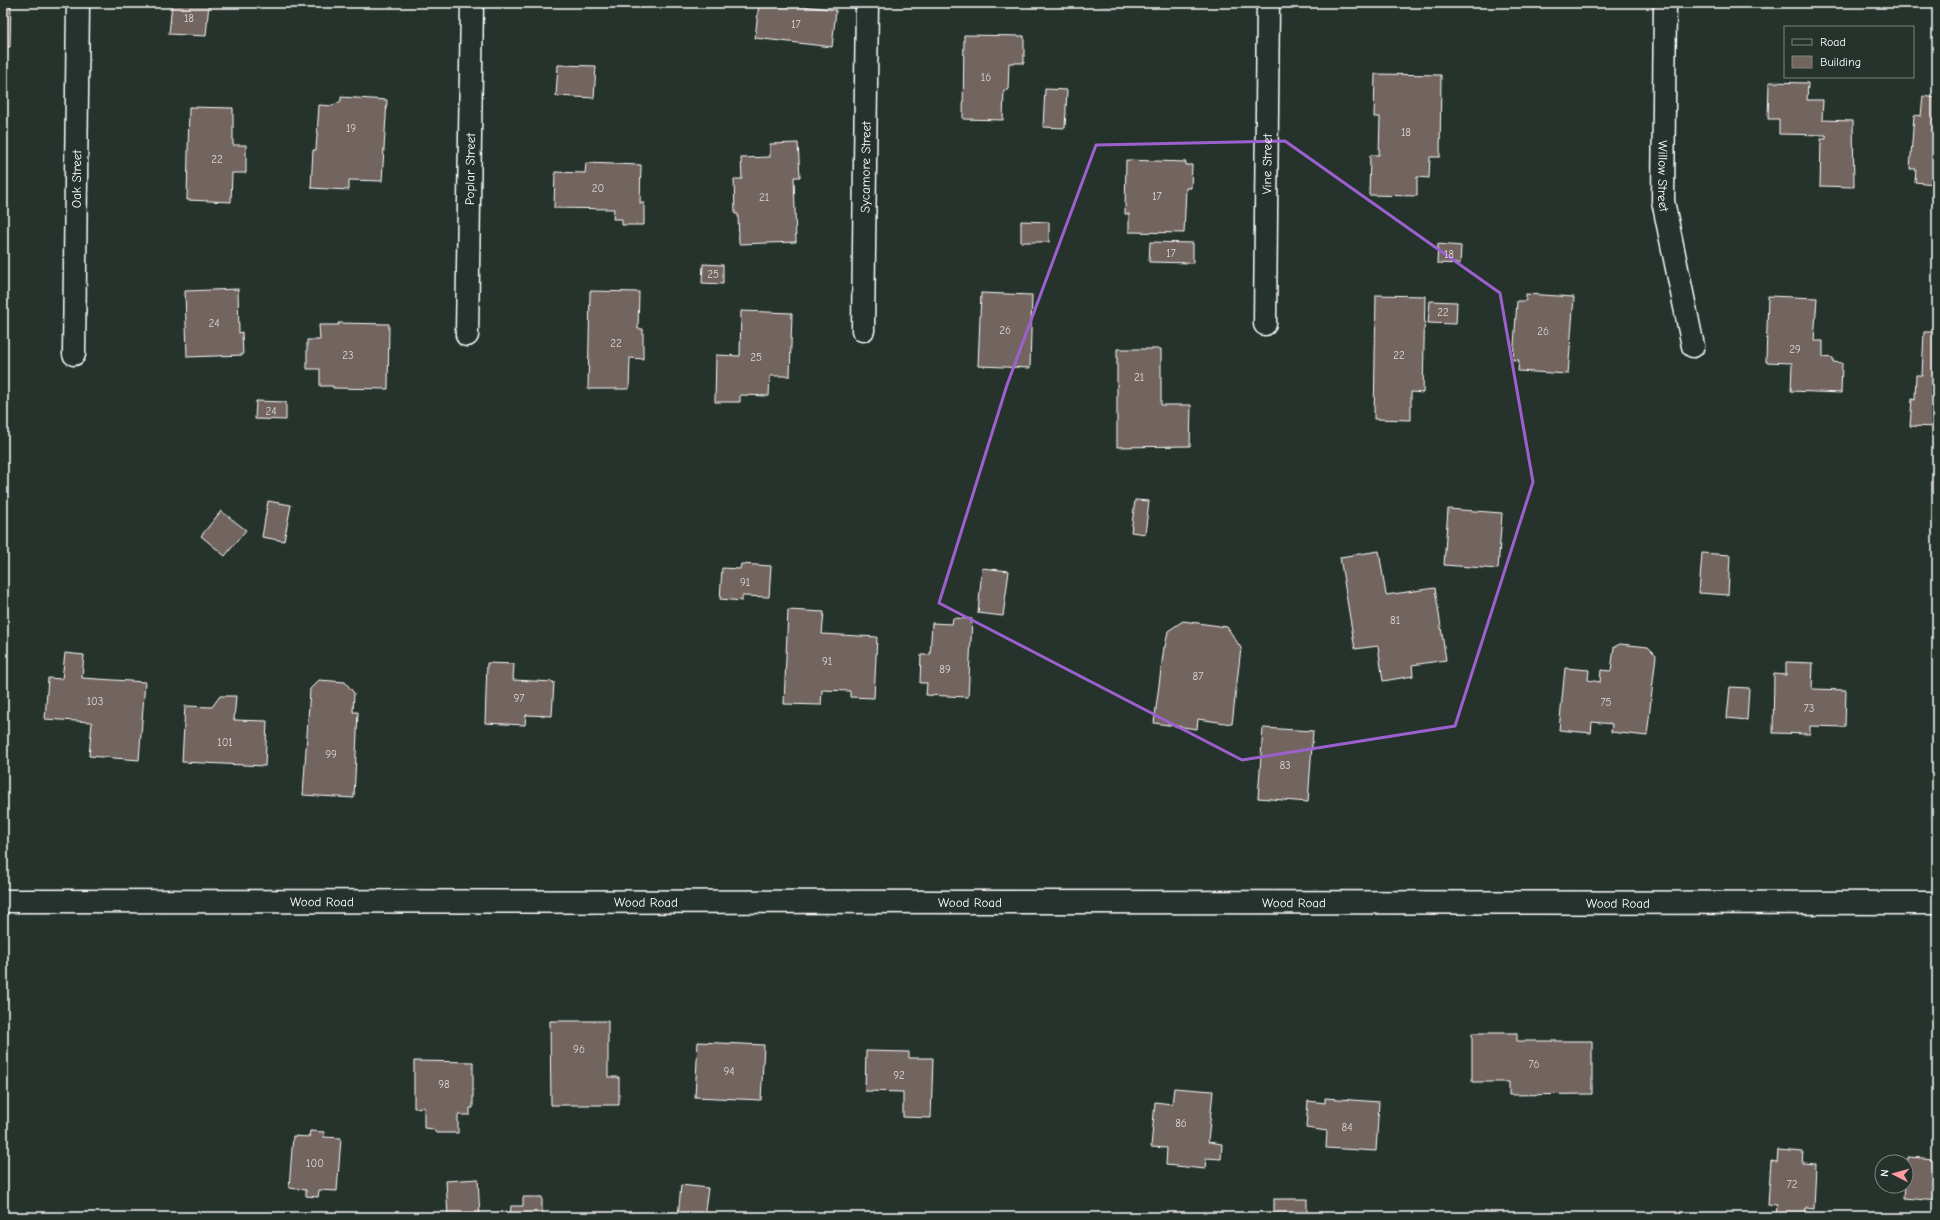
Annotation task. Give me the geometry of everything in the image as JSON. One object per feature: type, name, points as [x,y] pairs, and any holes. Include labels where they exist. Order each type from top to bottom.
[{"type":"street","name":"Oak Street","points":[[74,354],[78,3]]},
{"type":"street","name":"Poplar Street","points":[[467,335],[472,3]]},
{"type":"street","name":"Sycamore Street","points":[[862,330],[867,3]]},
{"type":"street","name":"Vine Street","points":[[1265,324],[1268,3]]},
{"type":"street","name":"Willow Street","points":[[1665,3],[1663,201],[1693,346]]},
{"type":"street","name":"Wood Road","points":[[3,901],[1937,903]]},
{"type":"highlighted area","points":[[1285,141],[1500,293],[1533,482],[1455,726],[1242,760],[939,603],[1007,385],[1096,145]]},
{"type":"building","points":[[3,3],[11,3],[10,47],[3,47]]},
{"type":"building","points":[[172,3],[209,3],[206,36],[169,34]]},
{"type":"building","points":[[584,3],[623,3],[623,6]]},
{"type":"building","points":[[759,3],[780,3],[836,10],[832,47],[755,38]]},
{"type":"building","points":[[1101,3],[1127,3],[1127,6],[1101,5]]},
{"type":"building","points":[[964,35],[1024,36],[1024,63],[1009,63],[1008,90],[1004,90],[1003,120],[963,119]]},
{"type":"building","points":[[558,65],[596,66],[594,98],[556,96]]},
{"type":"building","points":[[1375,74],[1441,75],[1440,157],[1430,157],[1429,178],[1417,177],[1417,196],[1369,195],[1370,155],[1379,155],[1380,117],[1374,117]]},
{"type":"building","points":[[1769,82],[1808,83],[1807,100],[1823,100],[1822,120],[1853,121],[1854,187],[1820,186],[1821,139],[1826,139],[1826,135],[1779,134],[1779,119],[1768,119]]},
{"type":"building","points":[[1045,89],[1067,90],[1065,128],[1043,127]]},
{"type":"building","points":[[1923,96],[1937,98],[1937,170],[1934,184],[1915,182],[1916,169],[1910,169],[1914,115],[1921,116]]},
{"type":"building","points":[[341,97],[387,100],[382,181],[349,180],[349,190],[311,188],[313,150],[316,150],[319,105],[332,106],[341,101]]},
{"type":"building","points":[[189,107],[233,108],[233,145],[246,145],[246,173],[232,173],[231,202],[187,200]]},
{"type":"building","points":[[798,143],[800,177],[794,177],[796,242],[739,244],[738,214],[735,214],[734,179],[742,179],[741,158],[770,157],[770,144]]},
{"type":"building","points":[[1126,160],[1186,162],[1186,165],[1192,165],[1191,188],[1186,188],[1184,233],[1129,232],[1129,214],[1125,214]]},
{"type":"building","points":[[586,163],[641,165],[640,203],[644,203],[644,225],[622,225],[622,219],[613,219],[614,209],[554,208],[555,172],[585,173]]},
{"type":"building","points":[[1021,221],[1049,222],[1049,242],[1021,242]]},
{"type":"building","points":[[1150,242],[1193,243],[1193,263],[1149,262]]},
{"type":"building","points":[[1438,244],[1461,246],[1460,264],[1437,263]]},
{"type":"building","points":[[703,264],[723,265],[723,284],[702,283]]},
{"type":"building","points":[[238,289],[239,333],[242,332],[243,355],[187,357],[185,291]]},
{"type":"building","points":[[590,291],[639,292],[638,329],[643,329],[643,359],[630,358],[629,389],[588,389]]},
{"type":"building","points":[[981,293],[1032,295],[1030,368],[978,366]]},
{"type":"building","points":[[1526,294],[1574,297],[1568,374],[1518,371],[1519,360],[1513,360],[1517,301],[1526,301]]},
{"type":"building","points":[[1376,295],[1425,296],[1423,393],[1411,392],[1411,420],[1374,419]]},
{"type":"building","points":[[1768,296],[1817,298],[1814,341],[1823,341],[1823,357],[1833,358],[1833,362],[1842,363],[1841,393],[1791,391],[1792,363],[1766,362]]},
{"type":"building","points":[[1430,301],[1457,302],[1456,324],[1428,323]]},
{"type":"building","points":[[741,311],[792,313],[790,376],[770,376],[769,396],[740,395],[740,402],[715,402],[716,355],[740,356]]},
{"type":"building","points":[[338,323],[389,324],[388,389],[333,388],[333,386],[320,386],[320,369],[307,369],[307,340],[320,340],[319,325],[339,325]]},
{"type":"building","points":[[1924,332],[1937,332],[1937,427],[1910,426],[1912,399],[1915,400],[1916,375],[1922,375]]},
{"type":"building","points":[[1117,349],[1161,349],[1161,405],[1191,405],[1190,446],[1117,447]]},
{"type":"building","points":[[256,401],[286,402],[286,420],[255,419]]},
{"type":"building","points":[[1135,500],[1149,501],[1145,534],[1131,532]]},
{"type":"building","points":[[268,501],[291,505],[284,541],[262,537]]},
{"type":"building","points":[[1448,509],[1502,513],[1498,569],[1444,565]]},
{"type":"building","points":[[221,511],[246,530],[225,556],[201,536]]},
{"type":"building","points":[[1379,551],[1386,595],[1435,588],[1446,660],[1412,665],[1413,676],[1383,681],[1378,646],[1355,649],[1340,557]]},
{"type":"building","points":[[1702,553],[1730,555],[1728,595],[1699,593]]},
{"type":"building","points":[[741,564],[771,566],[769,597],[742,596],[742,601],[720,599],[722,568],[740,569]]},
{"type":"building","points":[[982,568],[1009,571],[1003,616],[978,613]]},
{"type":"building","points":[[788,610],[824,612],[822,634],[877,637],[874,698],[850,697],[850,691],[822,690],[821,705],[784,704]]},
{"type":"building","points":[[953,618],[972,619],[968,697],[926,695],[927,683],[920,683],[921,655],[930,655],[932,623],[952,624]]},
{"type":"building","points":[[1183,621],[1227,627],[1241,648],[1232,724],[1198,719],[1197,729],[1154,723],[1164,647],[1168,631]]},
{"type":"building","points":[[1620,644],[1648,647],[1656,655],[1647,736],[1611,732],[1612,724],[1592,722],[1591,733],[1559,730],[1565,668],[1589,670],[1588,680],[1600,682],[1601,670],[1611,671],[1614,647]]},
{"type":"building","points":[[65,653],[84,655],[82,678],[145,682],[139,760],[89,756],[92,722],[45,719],[48,678],[62,679]]},
{"type":"building","points":[[1786,662],[1813,663],[1812,689],[1846,690],[1845,727],[1810,726],[1810,734],[1773,733],[1774,674],[1786,675]]},
{"type":"building","points":[[487,663],[514,664],[513,680],[554,682],[552,716],[526,715],[525,725],[485,723]]},
{"type":"building","points":[[319,680],[345,682],[354,693],[353,712],[358,712],[354,798],[303,795],[310,689]]},
{"type":"building","points":[[1730,687],[1749,688],[1747,720],[1727,718]]},
{"type":"building","points":[[220,696],[236,696],[234,720],[267,721],[265,766],[182,762],[185,706],[212,707]]},
{"type":"building","points":[[1263,728],[1313,731],[1308,802],[1258,798]]},
{"type":"building","points":[[550,1021],[608,1021],[608,1077],[619,1077],[619,1105],[551,1105]]},
{"type":"building","points":[[1472,1033],[1517,1033],[1517,1041],[1592,1041],[1592,1094],[1509,1095],[1509,1082],[1472,1082]]},
{"type":"building","points":[[698,1042],[764,1045],[761,1100],[695,1097]]},
{"type":"building","points":[[866,1051],[909,1052],[909,1058],[933,1058],[931,1118],[903,1117],[903,1092],[865,1091]]},
{"type":"building","points":[[414,1061],[473,1062],[473,1108],[470,1108],[470,1115],[458,1115],[458,1133],[436,1133],[433,1129],[424,1128],[424,1107],[414,1108]]},
{"type":"building","points":[[1174,1088],[1213,1091],[1208,1142],[1222,1144],[1221,1159],[1206,1158],[1205,1169],[1166,1165],[1167,1148],[1151,1147],[1155,1102],[1172,1104]]},
{"type":"building","points":[[1325,1098],[1379,1102],[1376,1151],[1326,1148],[1327,1131],[1306,1128],[1308,1101],[1325,1103]]},
{"type":"building","points":[[310,1131],[324,1132],[324,1137],[341,1138],[337,1191],[319,1190],[318,1197],[306,1196],[306,1190],[289,1188],[293,1136],[309,1137]]},
{"type":"building","points":[[1778,1150],[1803,1152],[1802,1163],[1816,1164],[1814,1209],[1806,1208],[1805,1217],[1776,1217],[1777,1205],[1768,1204],[1771,1161],[1777,1162]]},
{"type":"building","points":[[1914,1157],[1937,1159],[1937,1201],[1905,1198],[1905,1194],[1914,1194]]},
{"type":"building","points":[[478,1179],[480,1217],[448,1217],[446,1181]]},
{"type":"building","points":[[681,1185],[708,1188],[704,1217],[678,1217]]},
{"type":"building","points":[[523,1197],[542,1197],[542,1217],[510,1217],[511,1206],[523,1206]]},
{"type":"building","points":[[1274,1199],[1307,1199],[1307,1217],[1274,1217]]}]
